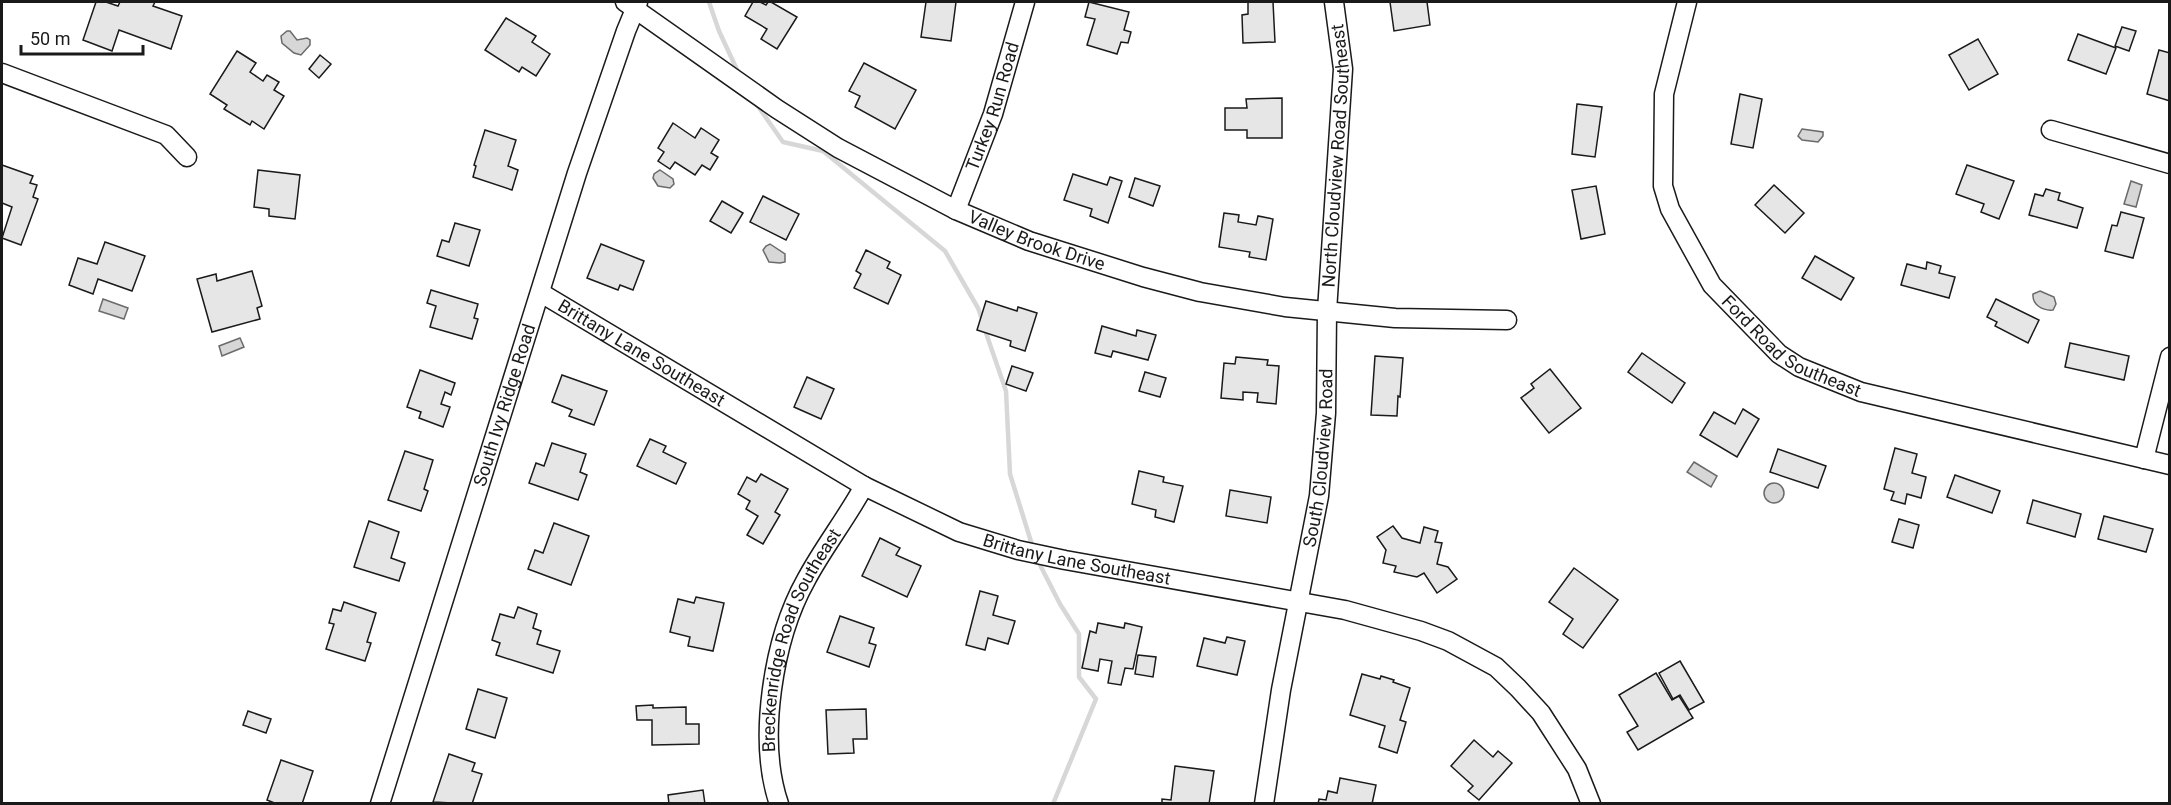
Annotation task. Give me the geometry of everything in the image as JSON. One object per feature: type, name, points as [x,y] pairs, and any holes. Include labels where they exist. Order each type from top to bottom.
[{"type":"street","name":"Turkey Run Road","points":[[957,210],[993,114],[1025,2]]},
{"type":"street","name":"North Cloudview Road Southeast","points":[[1328,311],[1343,69],[1334,2]]},
{"type":"street","name":"Ford Road Southeast","points":[[1688,2],[1664,94],[1663,186],[1670,209],[1712,285],[1779,354],[1799,367],[1861,392],[2169,465]]},
{"type":"street","name":"Valley Brook Drive","points":[[633,4],[808,129],[838,147],[957,210],[1029,241],[1143,277],[1212,294],[1285,308],[1395,318],[1507,320]]},
{"type":"street","name":"South Ivy Ridge Road","points":[[380,804],[577,173],[633,4]]},
{"type":"street","points":[[2,73],[166,135],[187,157]]},
{"type":"street","points":[[2051,130],[2169,164]]},
{"type":"street","name":"Brittany Lane Southeast","points":[[541,293],[864,486],[959,532],[1018,550],[1345,610],[1448,641],[1496,668],[1541,713],[1577,769],[1592,804]]},
{"type":"street","name":"South Cloudview Road","points":[[1264,804],[1281,690],[1319,496],[1326,413],[1328,311]]},
{"type":"street","points":[[2144,459],[2169,357]]},
{"type":"street","name":"Breckenridge Road Southeast","points":[[779,804],[775,792],[769,736],[774,669],[788,620],[805,581],[864,486]]},
{"type":"shaded area","points":[[290,31],[297,40],[307,38],[310,40],[310,45],[301,55],[294,53],[282,43],[281,36]]},
{"type":"shaded area","points":[[1802,129],[1823,132],[1823,136],[1818,142],[1802,140],[1798,136]]},
{"type":"shaded area","points":[[660,170],[673,179],[674,184],[670,188],[658,186],[653,178],[654,174]]},
{"type":"shaded area","points":[[2131,181],[2142,185],[2136,207],[2124,204]]},
{"type":"shaded area","points":[[770,244],[785,254],[785,262],[769,262],[763,250]]},
{"type":"shaded area","points":[[2040,291],[2054,297],[2056,304],[2053,310],[2036,304],[2033,294]]},
{"type":"shaded area","points":[[103,299],[128,308],[124,319],[99,311]]},
{"type":"shaded area","points":[[240,338],[244,347],[222,356],[219,346]]},
{"type":"shaded area","points":[[1694,462],[1717,476],[1711,487],[1687,472]]},
{"type":"shaded area","points":[[1770,483],[1778,483],[1784,489],[1784,497],[1778,503],[1770,503],[1764,497],[1764,489]]},
{"type":"building","points":[[96,2],[118,6],[120,2],[155,2],[153,6],[182,16],[171,49],[119,30],[112,51],[83,40]]},
{"type":"building","points":[[753,2],[766,5],[771,2],[797,17],[777,49],[761,39],[767,29],[745,16]]},
{"type":"building","points":[[926,2],[956,2],[951,41],[921,37]]},
{"type":"building","points":[[1089,2],[1129,12],[1124,30],[1131,32],[1128,43],[1121,42],[1117,54],[1087,45],[1095,19],[1085,17]]},
{"type":"building","points":[[1248,2],[1273,2],[1275,42],[1243,43],[1242,15],[1248,14]]},
{"type":"building","points":[[1390,2],[1427,2],[1430,25],[1394,31]]},
{"type":"building","points":[[506,18],[536,36],[532,42],[550,54],[536,76],[522,67],[519,72],[485,50]]},
{"type":"building","points":[[2122,27],[2136,31],[2129,51],[2115,46]]},
{"type":"building","points":[[2078,34],[2116,48],[2106,74],[2068,60]]},
{"type":"building","points":[[1978,39],[1998,74],[1969,90],[1949,55]]},
{"type":"building","points":[[2159,50],[2170,53],[2170,101],[2147,94]]},
{"type":"building","points":[[237,51],[256,63],[250,72],[263,81],[267,75],[279,82],[274,90],[284,96],[264,129],[252,121],[250,125],[224,109],[227,105],[210,94]]},
{"type":"building","points":[[320,55],[331,64],[319,78],[309,69]]},
{"type":"building","points":[[864,63],[916,90],[895,129],[855,107],[860,96],[849,91]]},
{"type":"building","points":[[1740,94],[1762,99],[1753,148],[1731,144]]},
{"type":"building","points":[[1282,98],[1282,138],[1247,138],[1247,130],[1225,130],[1225,108],[1247,108],[1246,99]]},
{"type":"building","points":[[1577,104],[1602,107],[1595,157],[1572,154]]},
{"type":"building","points":[[673,123],[695,138],[701,128],[719,140],[711,153],[718,157],[710,170],[702,165],[695,175],[675,162],[670,169],[658,161],[664,152],[658,148]]},
{"type":"building","points":[[485,130],[516,140],[508,166],[518,170],[512,190],[473,177],[476,166],[474,165]]},
{"type":"building","points":[[2,165],[33,176],[30,183],[37,185],[33,197],[38,199],[21,245],[2,238],[12,207],[2,203]]},
{"type":"building","points":[[1967,165],[2014,181],[1999,219],[1981,212],[1984,204],[1956,194]]},
{"type":"building","points":[[258,170],[300,175],[295,219],[269,216],[269,209],[254,207]]},
{"type":"building","points":[[1073,174],[1107,185],[1110,177],[1122,181],[1108,223],[1090,216],[1092,209],[1064,200]]},
{"type":"building","points":[[1135,178],[1160,186],[1153,206],[1129,197]]},
{"type":"building","points":[[1774,185],[1804,213],[1785,233],[1755,205]]},
{"type":"building","points":[[1596,186],[1605,234],[1581,239],[1572,190]]},
{"type":"building","points":[[2046,189],[2060,193],[2058,200],[2083,208],[2077,228],[2029,215],[2035,194],[2043,196]]},
{"type":"building","points":[[763,196],[799,214],[786,240],[750,222]]},
{"type":"building","points":[[722,201],[743,213],[731,233],[710,221]]},
{"type":"building","points":[[2121,212],[2144,218],[2133,258],[2105,251],[2112,225],[2117,226]]},
{"type":"building","points":[[1224,213],[1239,215],[1238,222],[1256,225],[1258,216],[1273,219],[1266,260],[1249,257],[1250,252],[1219,247]]},
{"type":"building","points":[[455,223],[480,230],[469,266],[437,256],[442,240],[449,242]]},
{"type":"building","points":[[105,242],[145,256],[132,291],[98,279],[93,294],[69,285],[78,258],[97,264]]},
{"type":"building","points":[[601,244],[644,261],[633,290],[620,285],[618,290],[587,278]]},
{"type":"building","points":[[866,250],[890,262],[887,268],[901,275],[888,304],[854,288],[861,274],[856,271]]},
{"type":"building","points":[[1815,256],[1854,278],[1841,300],[1802,278]]},
{"type":"building","points":[[1927,262],[1941,266],[1939,273],[1955,277],[1949,298],[1901,285],[1907,264],[1926,269]]},
{"type":"building","points":[[252,271],[262,306],[257,308],[260,319],[212,332],[197,279],[216,274],[217,281]]},
{"type":"building","points":[[431,290],[478,304],[474,318],[478,319],[472,339],[430,327],[436,306],[427,303]]},
{"type":"building","points":[[1996,299],[2039,320],[2028,343],[1995,326],[1997,322],[1987,317]]},
{"type":"building","points":[[986,301],[1017,311],[1018,307],[1037,313],[1025,351],[1010,346],[1011,341],[977,330]]},
{"type":"building","points":[[1102,326],[1136,336],[1137,330],[1156,335],[1148,360],[1113,351],[1111,357],[1095,353]]},
{"type":"building","points":[[2070,343],[2129,356],[2124,380],[2065,367]]},
{"type":"building","points":[[1642,353],[1685,383],[1672,403],[1628,372]]},
{"type":"building","points":[[1375,356],[1403,358],[1397,416],[1371,415]]},
{"type":"building","points":[[1236,357],[1268,360],[1267,365],[1279,366],[1276,404],[1257,402],[1258,393],[1243,392],[1243,400],[1221,398],[1224,363],[1235,364]]},
{"type":"building","points":[[1012,366],[1033,373],[1026,391],[1006,384]]},
{"type":"building","points":[[1550,369],[1581,408],[1549,433],[1521,398],[1534,388],[1531,384]]},
{"type":"building","points":[[420,370],[455,383],[451,395],[445,392],[441,404],[450,407],[443,427],[419,418],[421,412],[407,407]]},
{"type":"building","points":[[1145,372],[1166,378],[1160,397],[1139,391]]},
{"type":"building","points":[[562,375],[607,391],[594,425],[569,416],[572,410],[552,402]]},
{"type":"building","points":[[807,377],[834,389],[821,419],[794,407]]},
{"type":"building","points":[[1743,409],[1759,419],[1737,457],[1700,435],[1714,412],[1735,424]]},
{"type":"building","points":[[650,439],[666,446],[663,452],[686,463],[676,484],[637,466]]},
{"type":"building","points":[[552,443],[586,454],[580,472],[587,475],[578,500],[529,483],[536,463],[544,466]]},
{"type":"building","points":[[1895,448],[1917,454],[1912,473],[1926,477],[1921,498],[1907,494],[1905,504],[1891,500],[1894,492],[1884,489]]},
{"type":"building","points":[[1778,449],[1826,466],[1818,488],[1770,472]]},
{"type":"building","points":[[405,451],[433,460],[424,489],[428,491],[421,511],[388,500]]},
{"type":"building","points":[[1139,471],[1164,477],[1163,482],[1183,486],[1174,522],[1155,517],[1156,510],[1132,504]]},
{"type":"building","points":[[761,474],[788,489],[775,512],[780,515],[763,544],[747,535],[758,516],[746,509],[750,501],[738,494],[747,477],[756,482]]},
{"type":"building","points":[[1955,475],[2000,491],[1992,513],[1947,497]]},
{"type":"building","points":[[1230,490],[1271,497],[1267,523],[1226,516]]},
{"type":"building","points":[[2033,500],[2081,514],[2075,537],[2027,523]]},
{"type":"building","points":[[2104,516],[2153,529],[2146,552],[2098,539]]},
{"type":"building","points":[[1899,519],[1919,525],[1913,548],[1892,542]]},
{"type":"building","points":[[369,521],[399,532],[391,558],[405,563],[399,581],[354,567]]},
{"type":"building","points":[[554,523],[589,536],[571,585],[528,569],[535,550],[543,553]]},
{"type":"building","points":[[1393,526],[1402,538],[1420,543],[1424,527],[1438,531],[1435,542],[1442,543],[1437,564],[1448,567],[1457,579],[1437,593],[1424,573],[1417,577],[1394,572],[1396,566],[1383,563],[1386,550],[1377,537]]},
{"type":"building","points":[[880,538],[900,548],[896,555],[921,566],[907,597],[862,576]]},
{"type":"building","points":[[1574,568],[1618,600],[1583,648],[1563,634],[1573,619],[1549,602]]},
{"type":"building","points":[[980,591],[998,596],[993,615],[1015,621],[1008,644],[988,638],[985,650],[966,645]]},
{"type":"building","points":[[696,597],[724,603],[713,651],[688,646],[690,637],[670,632],[678,599],[694,603]]},
{"type":"building","points":[[344,602],[376,613],[367,642],[371,643],[365,661],[326,649],[334,624],[329,623],[333,609],[341,611]]},
{"type":"building","points":[[518,607],[537,614],[533,628],[541,631],[537,644],[560,651],[553,673],[496,655],[500,643],[492,640],[500,614],[514,618]]},
{"type":"building","points":[[840,616],[874,628],[869,643],[876,645],[869,667],[827,652]]},
{"type":"building","points":[[1098,623],[1124,628],[1125,623],[1142,627],[1133,669],[1125,668],[1121,685],[1108,683],[1112,661],[1100,659],[1098,671],[1082,668],[1090,631],[1096,633]]},
{"type":"building","points":[[1227,637],[1245,641],[1237,675],[1197,666],[1204,638],[1225,643]]},
{"type":"building","points":[[1138,655],[1156,657],[1153,677],[1135,674]]},
{"type":"building","points":[[1680,661],[1704,702],[1689,710],[1680,695],[1673,699],[1659,673]]},
{"type":"building","points":[[1656,673],[1672,700],[1679,696],[1693,718],[1638,750],[1627,732],[1638,726],[1619,695]]},
{"type":"building","points":[[1362,674],[1380,679],[1381,676],[1410,688],[1400,720],[1406,722],[1397,753],[1379,747],[1385,726],[1350,715]]},
{"type":"building","points":[[478,689],[507,698],[495,738],[466,729]]},
{"type":"building","points":[[653,705],[653,708],[686,707],[686,724],[699,724],[699,744],[652,745],[652,720],[637,720],[636,706]]},
{"type":"building","points":[[866,709],[867,739],[853,739],[854,753],[828,754],[826,710]]},
{"type":"building","points":[[248,711],[271,719],[266,733],[243,725]]},
{"type":"building","points":[[1474,740],[1493,757],[1498,751],[1512,763],[1479,800],[1468,791],[1473,786],[1451,766]]},
{"type":"building","points":[[449,754],[475,763],[472,771],[482,774],[472,804],[433,802]]},
{"type":"building","points":[[281,760],[313,771],[302,804],[277,804],[267,800]]},
{"type":"building","points":[[1175,766],[1214,771],[1209,804],[1162,804],[1162,799],[1171,800]]},
{"type":"building","points":[[1340,778],[1376,785],[1372,804],[1318,804],[1319,799],[1326,800],[1328,791],[1337,793]]},
{"type":"building","points":[[703,790],[705,804],[669,804],[668,795]]},
{"type":"waterway","points":[[709,2],[719,31],[739,74]]},
{"type":"waterway","points":[[755,102],[783,142],[823,151],[945,251],[978,308],[983,322]]},
{"type":"waterway","points":[[985,330],[1006,391],[1010,474],[1033,548]]},
{"type":"waterway","points":[[1037,559],[1060,604],[1079,634],[1079,677],[1096,699],[1053,804]]}]
